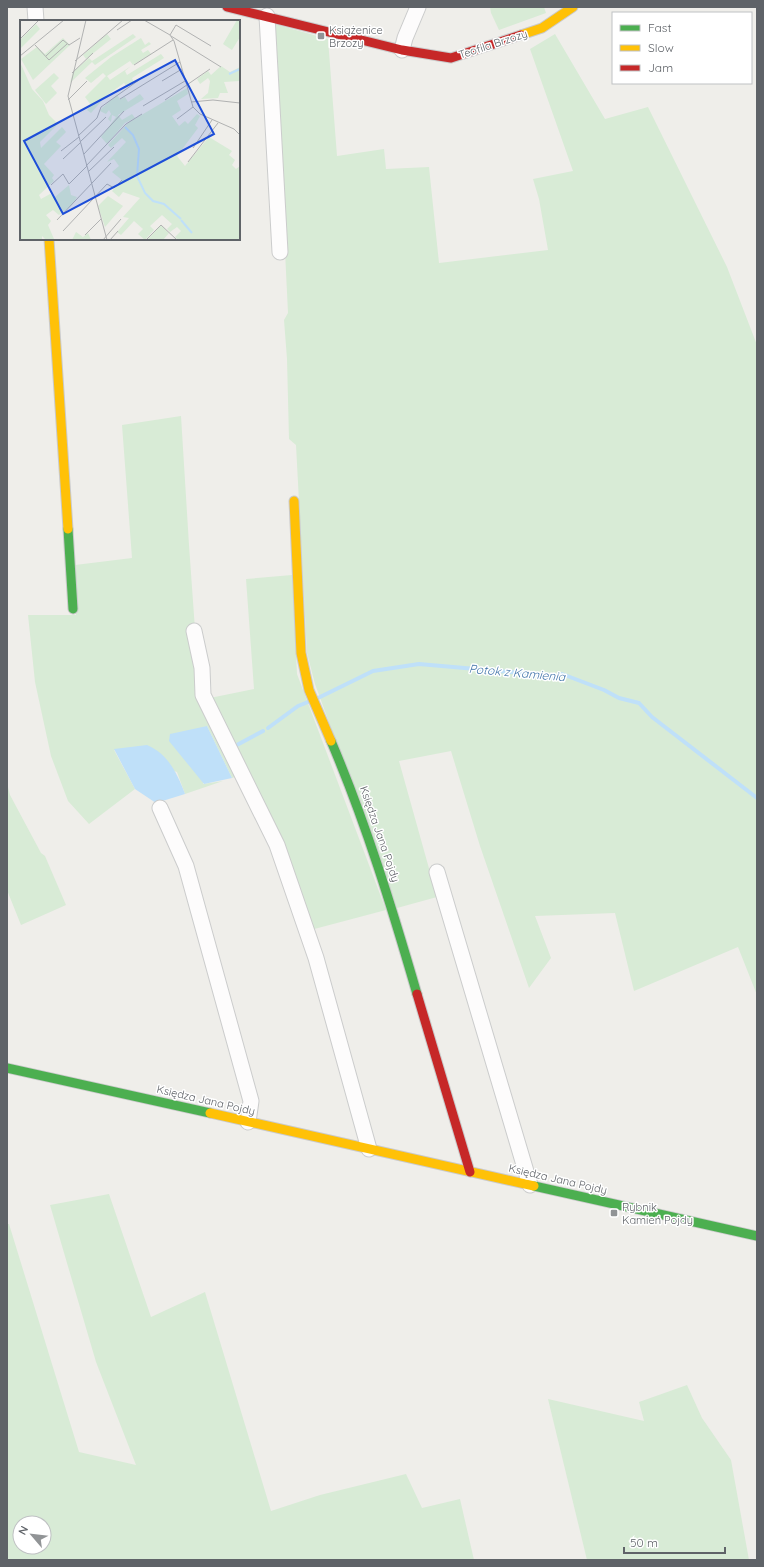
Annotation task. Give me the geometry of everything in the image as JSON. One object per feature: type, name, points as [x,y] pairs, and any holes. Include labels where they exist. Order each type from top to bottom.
[{"type":"street","points":[[35,7],[36,20]]},
{"type":"street","name":"Teofila Brzozy","points":[[227,7],[402,50],[451,58],[542,28],[573,7]]},
{"type":"street","points":[[402,50],[405,38],[418,7]]},
{"type":"street","points":[[267,16],[280,252]]},
{"type":"street","points":[[49,240],[73,609]]},
{"type":"street","name":"Księdza Jana Pojdy","points":[[294,500],[301,653],[305,677],[349,782],[372,845],[470,1172]]},
{"type":"street","points":[[194,631],[202,668],[203,694],[277,845],[316,958],[369,1150]]},
{"type":"street","points":[[160,808],[186,866],[250,1101],[248,1122]]},
{"type":"street","points":[[437,872],[530,1185]]},
{"type":"street","name":"Księdza Jana Pojdy","points":[[7,1068],[757,1236]]},
{"type":"green space","points":[[490,7],[544,7],[546,13],[499,30],[491,13]]},
{"type":"green space","points":[[274,24],[328,39],[337,156],[384,149],[386,169],[429,167],[439,263],[548,250],[539,199],[533,179],[573,171],[530,49],[555,34],[605,119],[648,107],[727,267],[757,345],[757,995],[738,947],[634,991],[615,913],[535,916],[551,958],[529,988],[480,846],[451,751],[399,761],[437,897],[397,908],[315,684],[307,653],[296,445],[289,439],[287,359],[284,320],[288,313]]},
{"type":"green space","points":[[181,416],[200,700],[254,689],[246,579],[292,575],[297,674],[386,910],[303,932],[274,850],[238,776],[232,778],[207,726],[203,784],[223,781],[185,794],[177,772],[114,750],[135,789],[89,824],[68,801],[51,756],[35,682],[28,615],[76,615],[75,565],[132,558],[122,425]]},
{"type":"green space","points":[[7,783],[10,795],[41,853],[45,856],[66,905],[21,925],[7,890]]},
{"type":"green space","points":[[109,1194],[151,1317],[205,1292],[271,1511],[320,1495],[406,1474],[422,1508],[460,1499],[474,1560],[7,1560],[7,1224],[9,1224],[79,1452],[136,1465],[96,1362],[50,1205]]},
{"type":"green space","points":[[687,1385],[702,1418],[731,1460],[749,1560],[587,1560],[548,1399],[644,1421],[639,1402]]},
{"type":"water","points":[[207,726],[232,778],[204,784],[169,741],[170,734]]},
{"type":"water","points":[[147,745],[161,754],[171,765],[185,794],[156,803],[135,789],[114,749]]},
{"type":"waterway","name":"Potok z Kamienia","points":[[318,698],[373,671],[419,664],[533,674],[553,678],[562,674],[604,690],[619,698],[639,703],[652,717],[757,798]]},
{"type":"waterway","name":"Potok z Kamienia","points":[[268,728],[298,706],[308,702]]},
{"type":"waterway","name":"Potok z Kamienia","points":[[235,746],[263,731]]},
{"type":"traffic: fast","points":[[68,529],[73,609]]},
{"type":"traffic: fast","points":[[331,741],[356,803],[378,866],[417,994]]},
{"type":"traffic: fast","points":[[7,1068],[210,1113]]},
{"type":"traffic: fast","points":[[534,1186],[757,1236]]},
{"type":"traffic: slow","points":[[521,35],[542,28],[573,7]]},
{"type":"traffic: slow","points":[[49,240],[68,529]]},
{"type":"traffic: slow","points":[[294,501],[301,653],[309,690],[331,741]]},
{"type":"traffic: slow","points":[[210,1113],[534,1186]]},
{"type":"traffic: jam","points":[[227,7],[402,50],[451,58],[521,35]]},
{"type":"traffic: jam","points":[[417,994],[470,1172]]},
{"type":"place","name":"Książenice Brzozy","points":[[321,36]]},
{"type":"place","name":"Rybnik Kamień Pojdy","points":[[614,1213]]}]
